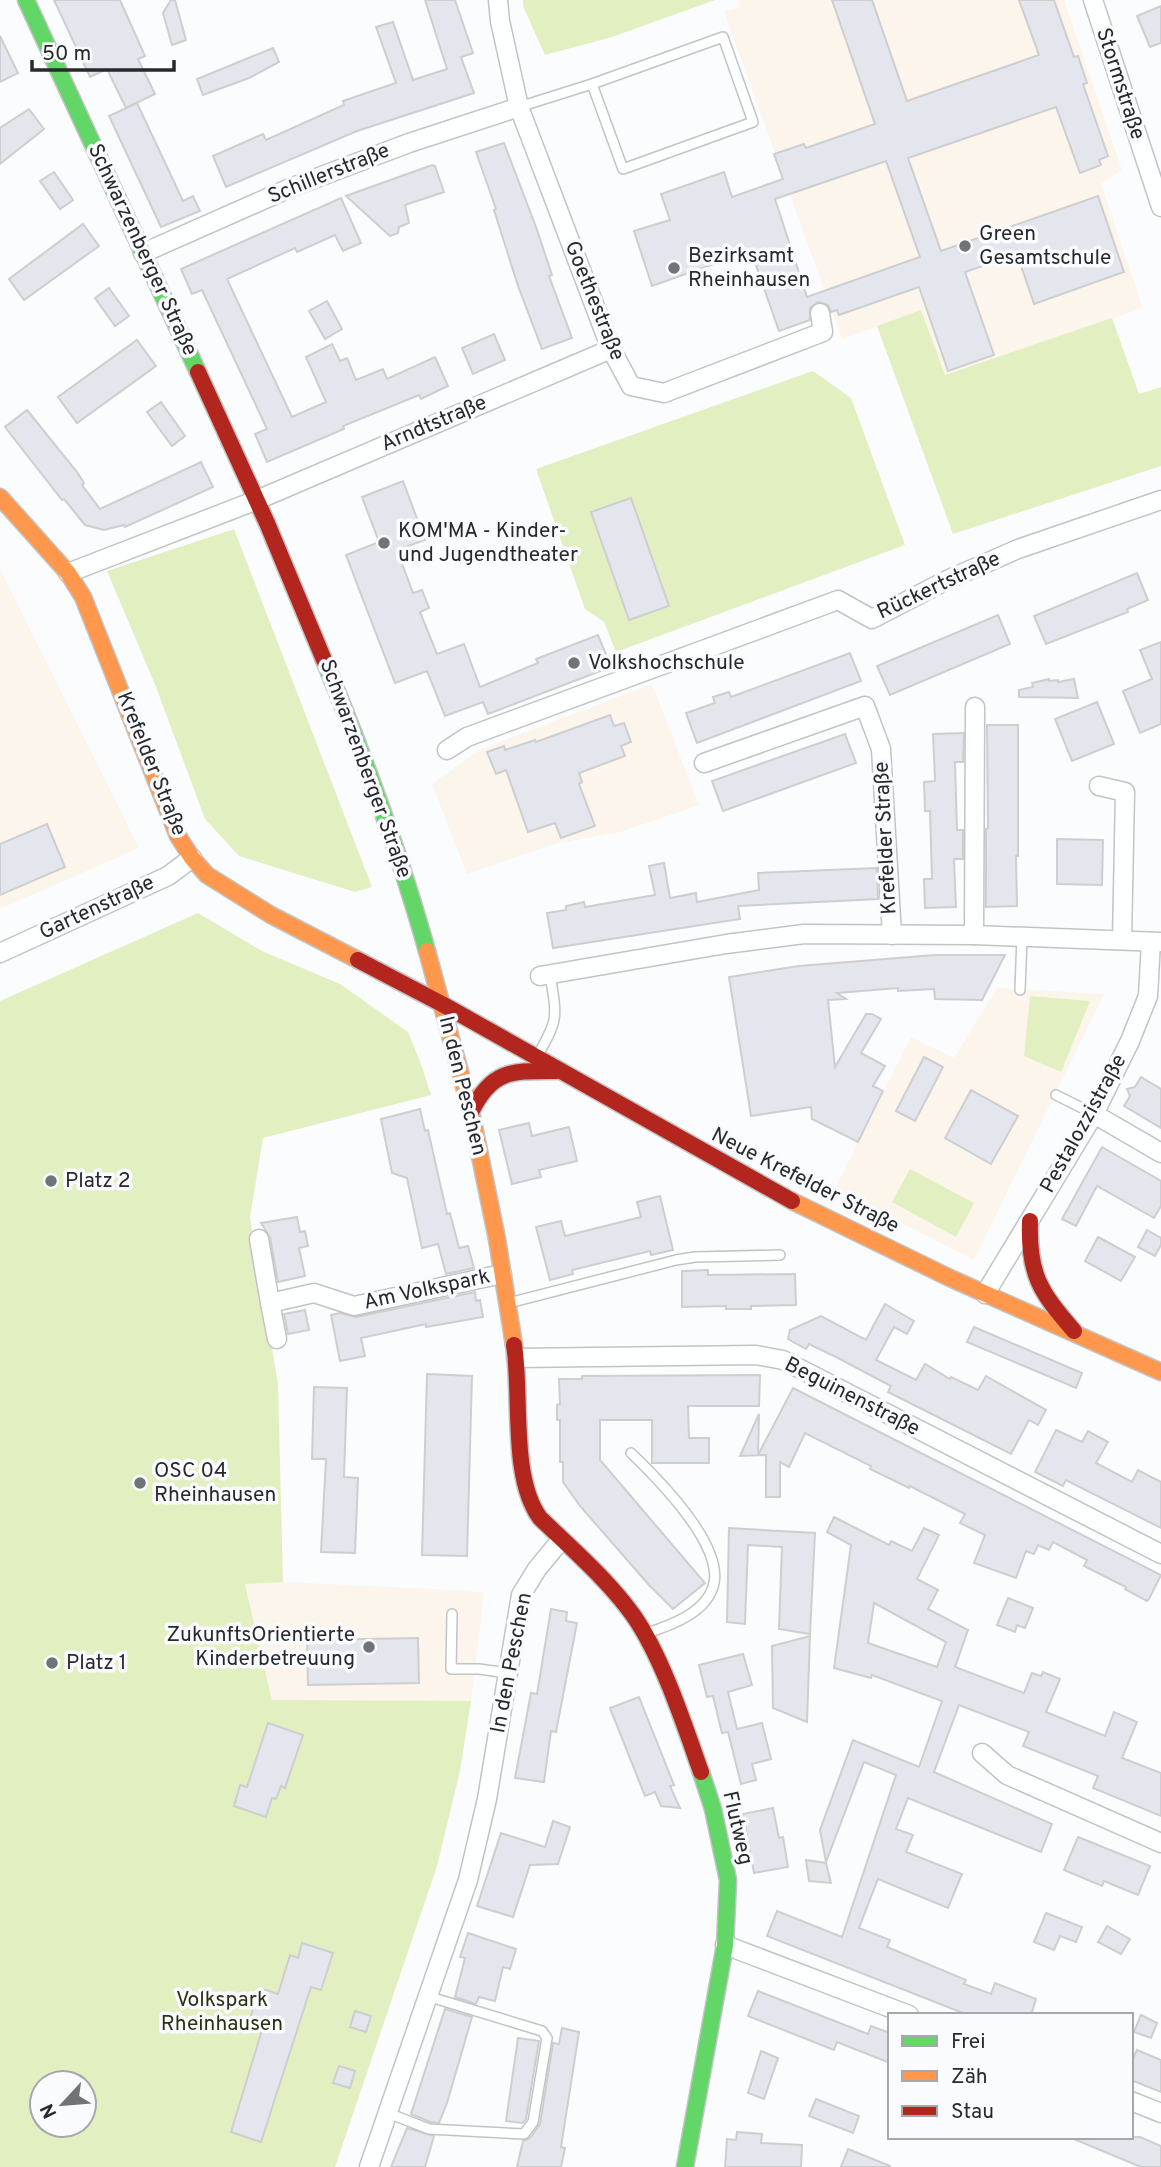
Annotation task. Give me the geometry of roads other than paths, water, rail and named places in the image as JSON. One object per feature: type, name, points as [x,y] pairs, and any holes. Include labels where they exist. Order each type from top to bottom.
[{"type":"main road","name":"Schwarzenberger Straße","points":[[26,0],[257,500],[317,640],[368,768],[406,876],[442,1004]]},
{"type":"main road","name":"Krefelder Straße","points":[[0,497],[68,573],[91,616],[178,836],[192,858],[207,875],[271,915],[442,1004]]},
{"type":"main road","name":"Neue Krefelder Straße","points":[[442,1004],[801,1206],[985,1294],[1161,1372]]},
{"type":"main road","name":"In den Peschen","points":[[442,1004],[471,1112],[502,1274],[516,1358],[526,1494],[540,1518],[561,1540]]},
{"type":"main road","points":[[471,1112],[484,1088],[500,1075],[512,1072],[558,1071]]},
{"type":"main road","points":[[1030,1221],[1028,1247],[1032,1272],[1043,1295],[1078,1336]]},
{"type":"main road","name":"Flutweg","points":[[561,1540],[614,1591],[645,1634],[659,1659],[713,1809],[728,1880],[725,1945],[685,2167]]},
{"type":"street","name":"Goethestraße","points":[[498,0],[499,21],[519,107],[611,349],[631,386],[664,393],[823,332],[820,313]]},
{"type":"street","name":"Stormstraße","points":[[1093,0],[1161,208]]},
{"type":"street","name":"Schillerstraße","points":[[143,253],[290,188],[409,143],[519,107]]},
{"type":"street","name":"Arndtstraße","points":[[257,500],[611,349]]},
{"type":"street","points":[[68,573],[257,500]]},
{"type":"street","name":"Rückertstraße","points":[[447,750],[467,737],[838,600],[872,619],[947,580],[1018,549],[1161,500]]},
{"type":"street","name":"Krefelder Straße","points":[[704,763],[865,706],[881,749],[892,935]]},
{"type":"street","points":[[974,935],[975,707]]},
{"type":"street","points":[[1099,786],[1125,792],[1122,940]]},
{"type":"street","name":"Gartenstraße","points":[[0,953],[168,876],[192,858]]},
{"type":"street","name":"Krefelder Straße","points":[[545,975],[726,944],[804,934],[974,935],[1156,942]]},
{"type":"street","name":"Pestalozzistraße","points":[[985,1294],[1094,1114],[1130,1041],[1148,996],[1156,942]]},
{"type":"street","points":[[1094,1114],[1161,1153]]},
{"type":"street","points":[[258,1239],[277,1339]]},
{"type":"street","name":"Am Volkspark","points":[[270,1303],[314,1293],[354,1306],[502,1274]]},
{"type":"street","name":"Beguinenstraße","points":[[516,1358],[756,1355],[783,1360],[1161,1553]]},
{"type":"street","name":"In den Peschen","points":[[369,2167],[468,1880],[487,1799],[522,1595],[537,1569],[561,1540]]},
{"type":"street","points":[[982,1753],[1007,1775],[1161,1843]]},
{"type":"street","points":[[725,1945],[904,2013]]},
{"type":"street","points":[[1133,2102],[1161,2113]]},
{"type":"lane","points":[[519,107],[723,37],[753,122],[623,169],[592,84]]},
{"type":"lane","points":[[1020,990],[1022,937]]},
{"type":"lane","points":[[536,1058],[556,1017],[545,975]]},
{"type":"lane","points":[[1056,1095],[1094,1114]]},
{"type":"lane","points":[[507,1304],[695,1257],[780,1255]]},
{"type":"lane","points":[[631,1453],[657,1478],[687,1514],[705,1544],[714,1568],[714,1583],[708,1596],[694,1611],[679,1621],[645,1634]]},
{"type":"lane","points":[[453,1614],[451,1670],[479,1669],[508,1673]]},
{"type":"lane","points":[[388,2113],[429,2129],[524,2134],[533,2122],[547,2038],[542,2031],[427,1996]]},
{"type":"place","name":"Green Gesamtschule","points":[[965,246]]},
{"type":"place","name":"Bezirksamt Rheinhausen","points":[[674,268]]},
{"type":"place","name":"KOM'MA - Kinder- und Jugendtheater","points":[[384,543]]},
{"type":"place","name":"Volkshochschule","points":[[574,663]]},
{"type":"place","name":"Platz 2","points":[[51,1181]]},
{"type":"place","name":"OSC 04 Rheinhausen","points":[[140,1483]]},
{"type":"place","name":"ZukunftsOrientierte Kinderbetreuung","points":[[369,1647]]},
{"type":"place","name":"Platz 1","points":[[52,1663]]},
{"type":"park label","name":"Volkspark Rheinhausen","points":[[222,2012]]}]
